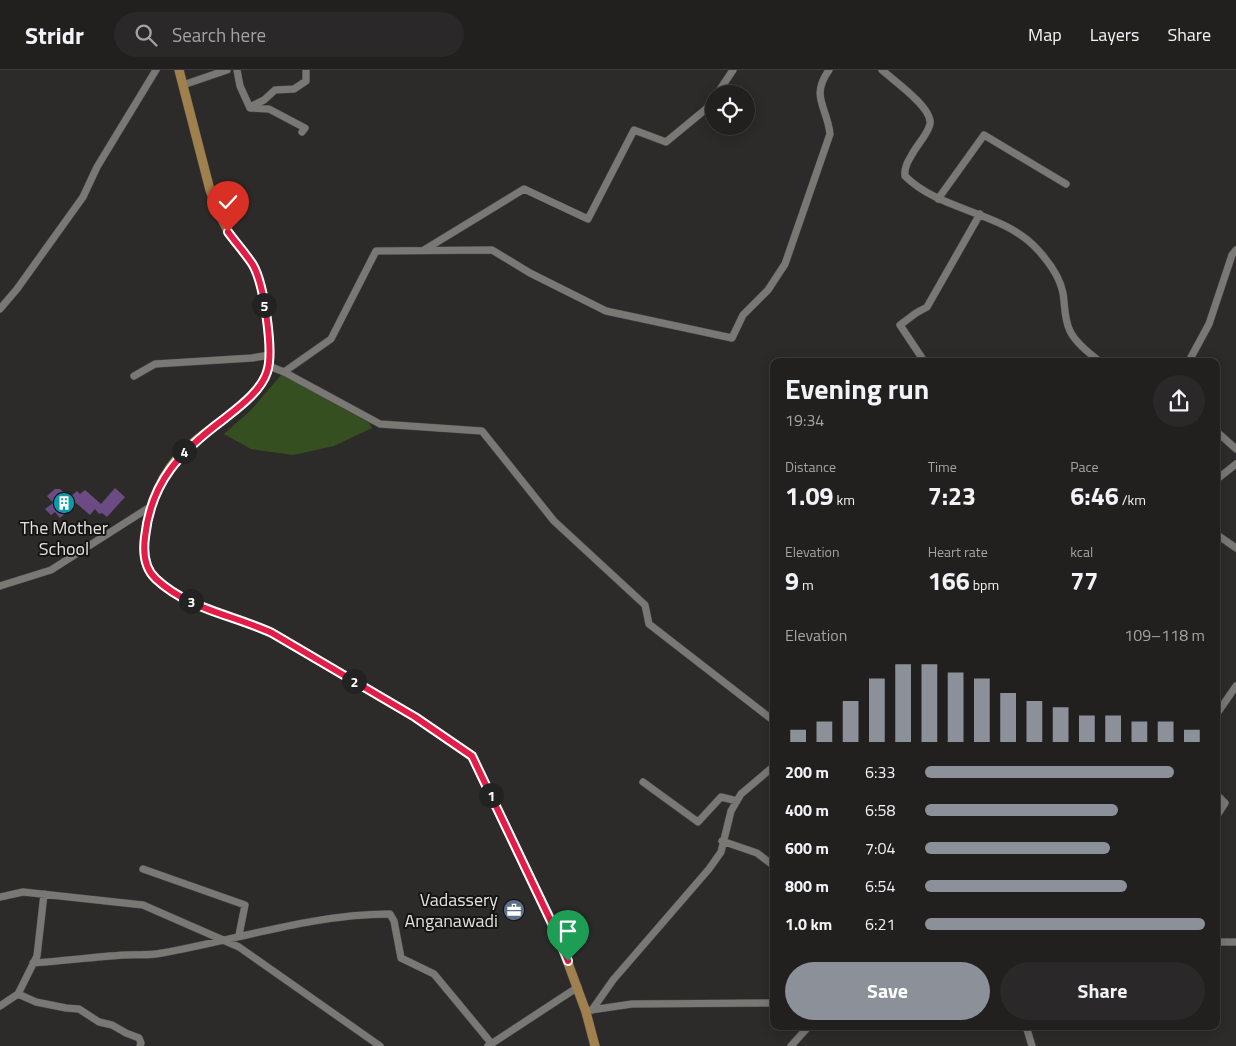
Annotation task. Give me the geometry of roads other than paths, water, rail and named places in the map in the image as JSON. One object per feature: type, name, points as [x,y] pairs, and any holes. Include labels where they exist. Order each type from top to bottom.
[{"type":"main road","points":[[179,70],[208,181],[217,208],[228,232],[253,266],[260,282],[270,355],[269,366],[262,383],[238,408],[185,450],[162,483],[150,507],[147,520],[144,551],[149,569],[160,582],[204,608],[254,624],[272,633],[415,717],[472,756],[557,934],[589,1011],[594,1046]]},
{"type":"street","points":[[0,309],[17,289],[83,197],[97,167],[156,70]]},
{"type":"street","points":[[183,85],[227,70]]},
{"type":"street","points":[[237,70],[240,86],[250,108]]},
{"type":"street","points":[[250,108],[264,100],[275,90],[294,89],[306,81],[306,70]]},
{"type":"street","points":[[723,85],[733,70]]},
{"type":"street","points":[[284,372],[331,339],[376,250],[492,250],[530,273],[606,311],[732,338],[743,315],[768,290],[785,264],[797,232],[830,134],[829,120],[819,95],[823,79],[830,70]]},
{"type":"street","points":[[882,70],[913,96],[930,118],[927,132],[906,164],[905,176],[913,184],[938,199],[980,214],[1018,233],[1038,249],[1051,268],[1062,291],[1070,331],[1096,358]]},
{"type":"street","points":[[250,108],[269,109],[305,128],[302,132]]},
{"type":"street","points":[[424,250],[524,189],[588,219],[634,130],[666,142],[705,110]]},
{"type":"street","points":[[938,199],[984,135],[1066,184]]},
{"type":"street","points":[[922,358],[900,325],[927,306],[980,214]]},
{"type":"street","points":[[1191,358],[1209,324],[1232,255],[1236,250]]},
{"type":"street","points":[[134,376],[155,364],[252,358],[270,355]]},
{"type":"street","points":[[269,366],[284,372],[380,424],[482,431],[554,521],[645,605],[650,624],[770,718]]},
{"type":"street","points":[[1220,434],[1235,444]]},
{"type":"street","points":[[1220,477],[1236,464]]},
{"type":"street","points":[[0,586],[51,570],[150,507]]},
{"type":"street","points":[[1220,537],[1236,548]]},
{"type":"street","points":[[1220,709],[1236,686]]},
{"type":"street","points":[[589,1011],[613,980],[709,869],[720,852],[731,811],[737,801],[749,786],[770,769]]},
{"type":"street","points":[[643,782],[698,822],[721,797],[737,801]]},
{"type":"street","points":[[1220,798],[1225,803],[1220,811]]},
{"type":"street","points":[[722,841],[757,854],[770,863]]},
{"type":"street","points":[[143,869],[245,905],[239,935]]},
{"type":"street","points":[[0,897],[23,892],[143,905],[239,947],[380,1046]]},
{"type":"street","points":[[0,1006],[18,994],[33,963],[39,945],[44,894]]},
{"type":"street","points":[[33,963],[159,954],[239,935],[362,914],[390,914],[394,921],[401,958],[434,974],[490,1045],[578,988]]},
{"type":"street","points":[[1220,942],[1236,942]]},
{"type":"street","points":[[18,994],[42,1003],[79,1009],[99,1022],[112,1025],[139,1038],[140,1046]]},
{"type":"street","points":[[589,1011],[632,1004],[770,1003]]},
{"type":"street","points":[[791,1046],[805,1030]]},
{"type":"street","points":[[1027,1030],[1032,1046]]},
{"type":"place","name":"The Mother School","points":[[64,503]]},
{"type":"place","name":"Vadassery Anganawadi","points":[[514,910]]}]
